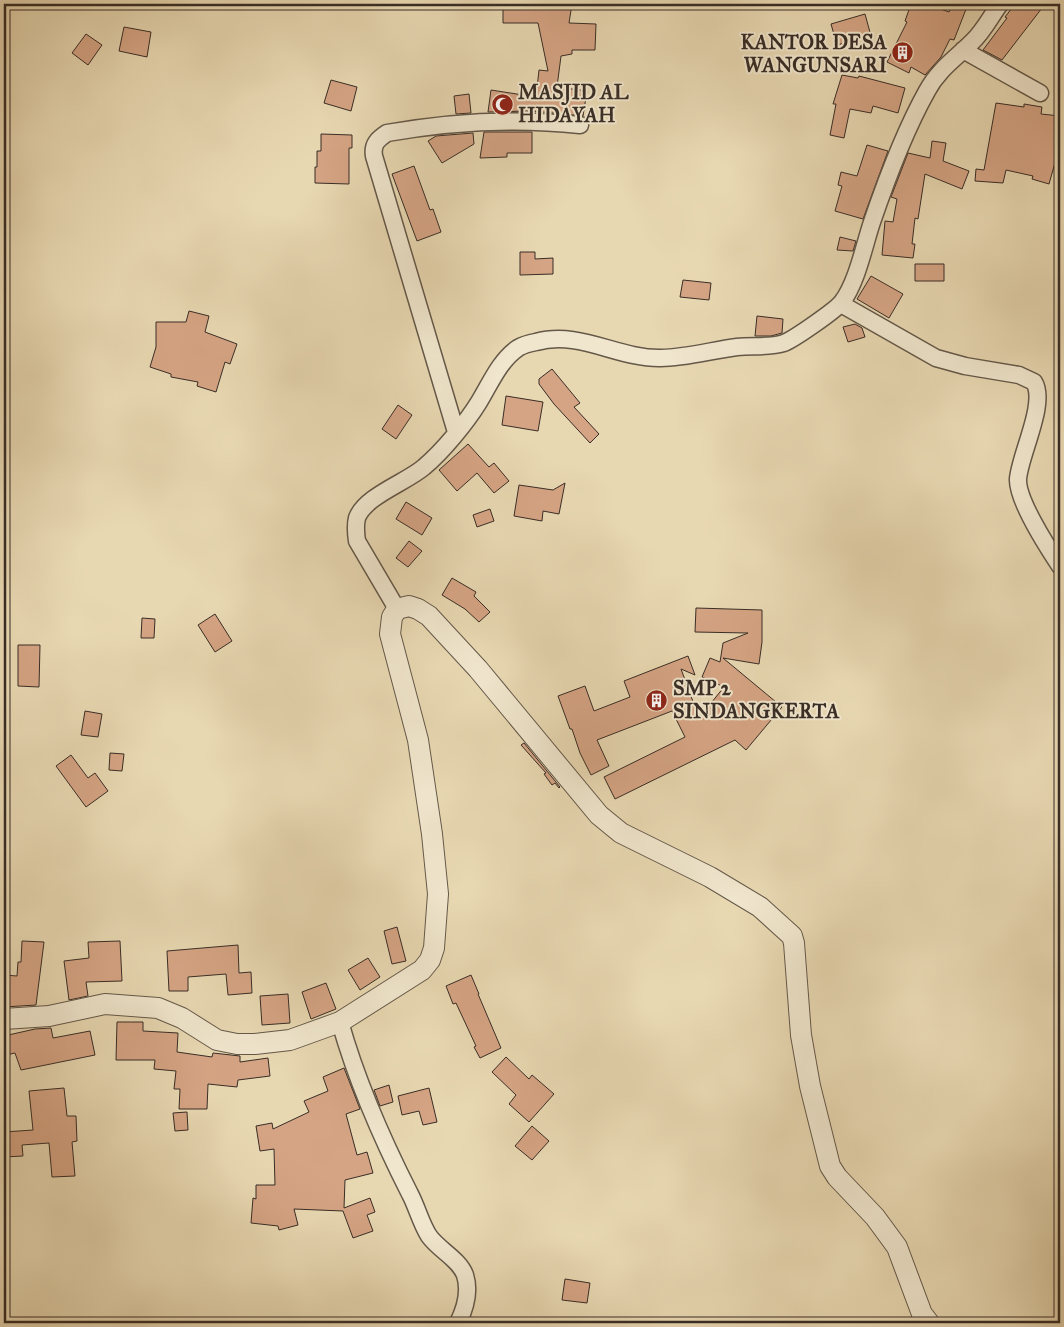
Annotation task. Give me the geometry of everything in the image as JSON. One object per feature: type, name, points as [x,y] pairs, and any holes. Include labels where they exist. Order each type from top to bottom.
[{"type":"street","points":[[397,609],[358,542],[356,529],[360,512],[384,491],[418,473],[435,458],[478,404],[500,368],[518,348],[546,339],[560,338],[573,339],[630,355],[661,358],[740,347],[770,345],[782,343],[800,334],[841,304],[858,266],[889,176],[928,88],[949,62],[974,41],[1000,4]]},
{"type":"street","points":[[963,50],[1040,93]]},
{"type":"street","points":[[456,432],[374,156],[375,144],[378,139],[387,133],[456,124],[518,122],[580,125]]},
{"type":"street","points":[[841,304],[936,358],[965,366],[1019,375],[1034,382],[1038,392],[1037,405],[1018,479],[1020,494],[1050,552],[1060,566]]},
{"type":"street","points":[[4,1019],[49,1016],[105,1004],[158,1008],[182,1018],[217,1040],[237,1044],[290,1040],[340,1022],[422,970],[430,960],[434,948],[438,894],[432,834],[418,740],[390,634],[392,617],[397,609],[409,606],[429,616],[478,669],[599,815],[621,834],[710,877],[760,908],[792,936],[801,1035],[810,1086],[830,1166],[837,1177],[875,1217],[897,1247],[922,1314],[929,1323]]},
{"type":"street","points":[[340,1022],[351,1060],[367,1100],[429,1236],[454,1260],[465,1275],[465,1309],[458,1323]]},
{"type":"building","points":[[503,4],[572,4],[569,23],[596,24],[595,50],[572,50],[572,54],[561,56],[557,87],[587,91],[583,116],[532,111],[488,112],[491,90],[536,97],[539,70],[548,71],[538,23],[503,23]]},
{"type":"building","points":[[911,4],[927,4],[949,12],[953,4],[968,4],[954,40],[950,39],[941,57],[925,75],[911,67],[909,73],[887,62],[907,22],[905,21]]},
{"type":"building","points":[[1015,4],[1036,4],[1042,8],[1002,60],[983,50]]},
{"type":"building","points":[[865,14],[871,36],[837,45],[831,24]]},
{"type":"building","points":[[124,27],[151,32],[147,57],[119,51]]},
{"type":"building","points":[[86,34],[102,45],[88,65],[72,53]]},
{"type":"building","points":[[842,75],[858,78],[859,76],[905,88],[898,113],[873,106],[871,113],[850,109],[844,138],[830,135],[836,104],[833,104]]},
{"type":"building","points":[[331,80],[357,87],[351,111],[324,103]]},
{"type":"building","points":[[469,94],[471,113],[456,114],[454,96]]},
{"type":"building","points":[[996,103],[1024,107],[1024,104],[1042,107],[1041,114],[1060,116],[1060,145],[1049,184],[1032,179],[1033,176],[1006,170],[1003,183],[975,181],[976,169],[984,170]]},
{"type":"building","points":[[484,132],[532,132],[532,153],[507,153],[507,157],[480,158]]},
{"type":"building","points":[[473,133],[474,144],[442,163],[428,141],[436,136]]},
{"type":"building","points":[[321,134],[352,135],[352,148],[349,148],[349,184],[315,183],[317,151],[321,151]]},
{"type":"building","points":[[932,141],[946,143],[943,161],[969,171],[962,189],[925,174],[918,219],[915,218],[912,244],[915,244],[913,258],[882,255],[885,221],[893,222],[897,199],[891,197],[908,153],[930,158]]},
{"type":"building","points":[[867,145],[888,151],[863,219],[835,211],[842,186],[838,185],[841,172],[857,176]]},
{"type":"building","points":[[414,166],[430,210],[433,209],[441,232],[417,241],[392,174]]},
{"type":"building","points":[[840,237],[856,241],[853,251],[837,250]]},
{"type":"building","points":[[520,252],[535,252],[535,259],[553,258],[553,274],[520,275]]},
{"type":"building","points":[[915,264],[944,264],[944,281],[915,281]]},
{"type":"building","points":[[871,276],[903,294],[889,318],[857,299]]},
{"type":"building","points":[[683,280],[711,283],[709,300],[680,297]]},
{"type":"building","points":[[189,311],[209,316],[205,332],[237,344],[230,364],[225,362],[216,392],[197,386],[198,382],[171,377],[171,374],[150,367],[156,347],[156,322],[186,322]]},
{"type":"building","points":[[757,316],[783,319],[782,333],[771,336],[755,336]]},
{"type":"building","points":[[855,324],[862,328],[865,337],[848,342],[843,327]]},
{"type":"building","points":[[552,369],[580,403],[574,407],[599,434],[590,443],[554,404],[539,384],[539,379]]},
{"type":"building","points":[[506,396],[543,402],[538,431],[502,425]]},
{"type":"building","points":[[398,405],[412,415],[396,439],[382,429]]},
{"type":"building","points":[[468,444],[489,467],[494,463],[509,481],[494,493],[477,473],[457,491],[439,470]]},
{"type":"building","points":[[565,483],[559,514],[543,511],[542,521],[514,516],[519,485],[553,490]]},
{"type":"building","points":[[406,502],[432,518],[422,535],[396,519]]},
{"type":"building","points":[[490,509],[494,521],[477,527],[473,515]]},
{"type":"building","points":[[409,541],[422,551],[408,567],[396,558]]},
{"type":"building","points":[[452,578],[476,592],[474,596],[490,612],[479,622],[465,609],[442,595]]},
{"type":"building","points":[[696,608],[762,610],[762,642],[759,664],[723,658],[782,707],[746,750],[735,740],[615,799],[604,777],[685,737],[672,711],[597,740],[609,766],[591,775],[580,753],[558,696],[585,686],[594,711],[630,697],[624,681],[688,656],[695,675],[681,669],[699,718],[724,687],[702,677],[710,658],[720,662],[723,643],[748,633],[695,632]]},
{"type":"building","points":[[215,614],[232,641],[215,652],[198,625]]},
{"type":"building","points":[[142,618],[155,619],[154,638],[141,638]]},
{"type":"building","points":[[18,645],[40,645],[39,687],[18,686]]},
{"type":"building","points":[[85,711],[102,714],[98,737],[81,735]]},
{"type":"building","points":[[524,743],[559,788],[555,783],[552,785],[544,774],[546,773],[521,745]]},
{"type":"building","points":[[110,753],[124,754],[122,771],[109,770]]},
{"type":"building","points":[[71,755],[88,778],[95,773],[108,791],[86,807],[56,766]]},
{"type":"building","points":[[397,927],[406,961],[392,964],[384,931]]},
{"type":"building","points":[[22,941],[44,942],[36,1005],[4,1007],[4,975],[17,976],[18,962],[21,962]]},
{"type":"building","points":[[120,941],[122,981],[86,982],[88,996],[69,1000],[64,961],[89,958],[88,942]]},
{"type":"building","points":[[238,945],[239,973],[251,972],[252,993],[228,995],[226,974],[188,977],[188,991],[169,991],[167,951]]},
{"type":"building","points":[[368,958],[380,977],[360,990],[348,970]]},
{"type":"building","points":[[471,975],[501,1048],[480,1058],[456,1003],[453,1004],[446,986]]},
{"type":"building","points":[[326,983],[336,1009],[311,1019],[302,992]]},
{"type":"building","points":[[288,994],[290,1023],[262,1025],[260,996]]},
{"type":"building","points":[[117,1022],[143,1022],[143,1031],[178,1033],[177,1052],[212,1057],[213,1053],[240,1056],[240,1062],[268,1058],[270,1076],[238,1080],[237,1087],[208,1084],[207,1109],[179,1109],[180,1089],[174,1089],[176,1071],[154,1069],[155,1060],[116,1060]]},
{"type":"building","points":[[51,1028],[53,1038],[90,1031],[95,1055],[21,1070],[15,1053],[6,1055],[4,1036],[35,1029]]},
{"type":"building","points":[[506,1057],[529,1079],[532,1075],[554,1094],[529,1122],[509,1104],[516,1095],[492,1072]]},
{"type":"building","points":[[344,1068],[360,1109],[346,1114],[357,1155],[367,1152],[373,1173],[345,1180],[344,1208],[370,1198],[375,1212],[367,1215],[373,1231],[353,1238],[343,1211],[294,1209],[298,1225],[279,1230],[278,1226],[251,1223],[253,1198],[256,1199],[256,1185],[275,1185],[274,1149],[260,1151],[256,1126],[272,1123],[273,1129],[309,1112],[304,1101],[328,1091],[323,1077]]},
{"type":"building","points":[[389,1085],[393,1102],[380,1106],[374,1090]]},
{"type":"building","points":[[64,1088],[67,1116],[76,1116],[77,1141],[72,1142],[75,1176],[52,1177],[49,1143],[22,1145],[23,1156],[4,1157],[4,1132],[33,1130],[29,1091]]},
{"type":"building","points":[[429,1088],[437,1122],[423,1125],[419,1111],[402,1115],[398,1096]]},
{"type":"building","points":[[187,1112],[188,1130],[175,1131],[173,1113]]},
{"type":"building","points":[[532,1126],[549,1141],[532,1160],[515,1146]]},
{"type":"building","points":[[565,1279],[590,1283],[587,1303],[562,1300]]},
{"type":"place","name":"KANTOR DESA WANGUNSARI","points":[[903,53]]},
{"type":"place","name":"MASJID AL HIDAYAH","points":[[502,104]]},
{"type":"place","name":"SMP 2 SINDANGKERTA","points":[[657,700]]}]
